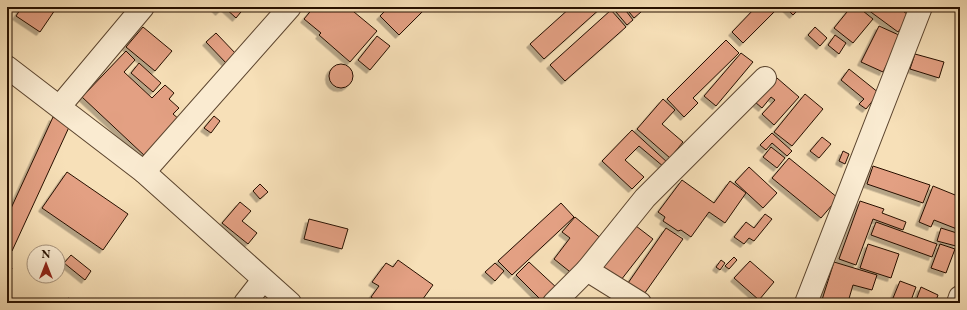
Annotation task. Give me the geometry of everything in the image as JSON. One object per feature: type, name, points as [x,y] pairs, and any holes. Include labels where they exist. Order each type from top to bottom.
[{"type":"street","points":[[60,106],[143,7]]},
{"type":"street","points":[[144,172],[290,7]]},
{"type":"street","points":[[806,303],[922,7]]},
{"type":"street","points":[[7,67],[60,106],[144,172],[290,303]]},
{"type":"street","points":[[554,303],[587,270],[645,198],[765,78]]},
{"type":"street","points":[[587,270],[640,303]]},
{"type":"street","points":[[245,303],[263,280]]},
{"type":"street","points":[[958,303],[960,297]]},
{"type":"building","points":[[22,7],[57,7],[40,32],[16,16]]},
{"type":"building","points":[[214,7],[224,7],[219,12]]},
{"type":"building","points":[[224,7],[245,7],[236,18]]},
{"type":"building","points":[[314,7],[348,7],[377,31],[350,62],[319,35],[321,33],[304,19]]},
{"type":"building","points":[[389,7],[427,7],[399,35],[380,16]]},
{"type":"building","points":[[571,7],[602,7],[544,59],[530,44]]},
{"type":"building","points":[[623,7],[633,20],[627,25],[616,12]]},
{"type":"building","points":[[625,7],[637,7],[641,12],[634,18]]},
{"type":"building","points":[[756,7],[779,7],[743,43],[732,32]]},
{"type":"building","points":[[785,7],[801,7],[793,15]]},
{"type":"building","points":[[851,7],[858,7],[873,19],[853,43],[834,28]]},
{"type":"building","points":[[864,7],[897,7],[910,16],[898,32]]},
{"type":"building","points":[[611,10],[626,27],[565,81],[550,65]]},
{"type":"building","points":[[879,26],[901,36],[883,72],[861,62]]},
{"type":"building","points":[[143,27],[172,51],[155,71],[126,47]]},
{"type":"building","points":[[815,27],[827,38],[820,46],[808,35]]},
{"type":"building","points":[[216,33],[237,55],[227,64],[206,42]]},
{"type":"building","points":[[835,35],[846,43],[839,54],[828,45]]},
{"type":"building","points":[[377,36],[390,46],[370,70],[358,60]]},
{"type":"building","points":[[726,40],[739,53],[693,98],[698,103],[684,117],[667,99]]},
{"type":"building","points":[[126,51],[135,60],[124,72],[152,98],[165,85],[174,93],[169,99],[179,108],[173,114],[180,120],[146,157],[82,97]]},
{"type":"building","points":[[741,53],[753,62],[716,106],[704,96]]},
{"type":"building","points":[[915,54],[944,62],[939,78],[910,69]]},
{"type":"building","points":[[139,63],[161,83],[153,92],[131,73]]},
{"type":"building","points":[[341,64],[349,68],[353,76],[349,84],[341,88],[333,84],[329,76],[333,68]]},
{"type":"building","points":[[849,69],[879,93],[866,109],[859,104],[864,99],[841,80]]},
{"type":"building","points":[[777,78],[799,97],[774,125],[762,114],[775,100],[771,97],[762,108],[755,102]]},
{"type":"building","points":[[805,94],[823,109],[792,146],[774,132]]},
{"type":"building","points":[[663,99],[675,110],[662,124],[683,142],[670,158],[637,129]]},
{"type":"building","points":[[214,116],[220,121],[211,133],[204,128]]},
{"type":"building","points":[[53,117],[70,125],[12,251],[7,249],[7,217]]},
{"type":"building","points":[[632,130],[668,163],[664,167],[639,146],[625,160],[644,177],[632,189],[602,161]]},
{"type":"building","points":[[772,133],[792,151],[787,156],[772,143],[766,150],[760,145]]},
{"type":"building","points":[[822,137],[831,144],[819,158],[810,151]]},
{"type":"building","points":[[771,147],[785,158],[777,168],[763,157]]},
{"type":"building","points":[[843,151],[849,154],[845,164],[839,161]]},
{"type":"building","points":[[789,158],[838,198],[821,218],[772,178]]},
{"type":"building","points":[[873,166],[930,185],[923,203],[867,184]]},
{"type":"building","points":[[749,167],[777,193],[763,208],[735,182]]},
{"type":"building","points":[[67,172],[128,214],[103,250],[42,208]]},
{"type":"building","points":[[682,180],[714,203],[730,181],[746,193],[725,223],[709,212],[691,237],[681,230],[678,231],[663,221],[665,217],[658,212]]},
{"type":"building","points":[[260,184],[268,192],[260,199],[253,191]]},
{"type":"building","points":[[933,186],[960,197],[960,223],[957,229],[934,220],[931,227],[919,222]]},
{"type":"building","points":[[860,201],[884,209],[882,213],[906,222],[903,230],[873,219],[856,265],[839,259]]},
{"type":"building","points":[[240,202],[251,211],[242,221],[257,233],[248,244],[222,223]]},
{"type":"building","points":[[561,203],[574,217],[512,275],[498,261]]},
{"type":"building","points":[[765,214],[772,219],[754,241],[749,238],[744,244],[734,237],[746,222],[754,228]]},
{"type":"building","points":[[575,217],[603,240],[574,275],[554,259],[570,238],[562,232]]},
{"type":"building","points":[[309,219],[348,229],[342,249],[304,239]]},
{"type":"building","points":[[876,222],[937,244],[932,257],[871,235]]},
{"type":"building","points":[[636,226],[653,239],[621,280],[603,267]]},
{"type":"building","points":[[666,228],[683,239],[642,297],[626,286]]},
{"type":"building","points":[[941,228],[960,234],[956,246],[937,241]]},
{"type":"building","points":[[868,244],[899,254],[891,278],[860,268]]},
{"type":"building","points":[[940,244],[955,249],[946,273],[931,268]]},
{"type":"building","points":[[71,255],[91,271],[85,280],[66,265],[66,261]]},
{"type":"building","points":[[734,257],[737,260],[729,269],[725,266]]},
{"type":"building","points":[[398,260],[433,285],[420,303],[379,303],[371,297],[379,286],[372,282],[386,263],[393,267]]},
{"type":"building","points":[[721,260],[725,263],[720,270],[716,267]]},
{"type":"building","points":[[750,261],[774,282],[759,300],[734,278]]},
{"type":"building","points":[[529,262],[558,289],[544,303],[516,275]]},
{"type":"building","points":[[834,262],[877,275],[872,290],[853,285],[848,302],[851,303],[821,303]]},
{"type":"building","points":[[495,263],[504,271],[495,281],[485,272]]},
{"type":"building","points":[[7,266],[12,268],[9,276],[7,276]]},
{"type":"building","points":[[900,281],[916,287],[910,303],[891,303]]},
{"type":"building","points":[[921,287],[938,295],[935,303],[915,303]]},
{"type":"building","points":[[68,298],[77,303],[66,303]]}]
